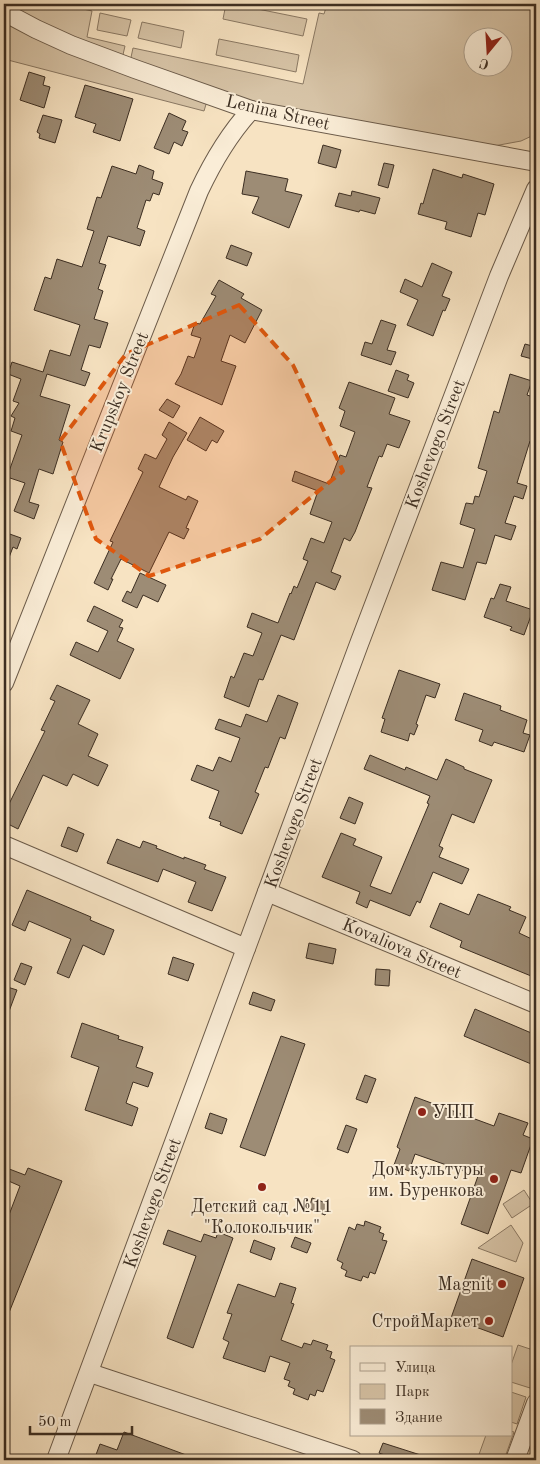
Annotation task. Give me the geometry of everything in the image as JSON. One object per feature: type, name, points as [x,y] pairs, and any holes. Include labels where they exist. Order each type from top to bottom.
[{"type":"street","name":"Lenina Street","points":[[4,12],[71,45],[251,110],[536,162]]},
{"type":"street","name":"Krupskoy Street","points":[[4,683],[199,191],[228,139],[251,110]]},
{"type":"street","name":"Koshevogo Street","points":[[56,1460],[359,644],[499,276],[536,189]]},
{"type":"street","points":[[4,845],[246,948]]},
{"type":"street","name":"Kovaliova Street","points":[[267,892],[536,1004]]},
{"type":"street","points":[[90,1372],[352,1460]]},
{"type":"street","points":[[515,1460],[536,1404]]},
{"type":"highlighted area","points":[[239,305],[293,365],[343,471],[260,539],[149,576],[96,539],[60,441],[126,354]]},
{"type":"green space","points":[[4,4],[70,4],[70,6],[92,11],[87,37],[125,46],[122,59],[61,36]]},
{"type":"green space","points":[[226,4],[307,19],[303,36],[223,19]]},
{"type":"green space","points":[[327,4],[536,4],[536,134],[521,141],[494,146],[254,103],[130,62],[133,48],[303,84],[319,13],[324,14]]},
{"type":"green space","points":[[100,13],[131,20],[127,36],[97,30]]},
{"type":"green space","points":[[4,20],[207,101],[204,111],[4,59]]},
{"type":"green space","points":[[142,22],[184,31],[181,48],[138,38]]},
{"type":"green space","points":[[219,39],[299,55],[296,72],[216,55]]},
{"type":"green space","points":[[524,1190],[533,1204],[512,1218],[503,1204]]},
{"type":"green space","points":[[511,1225],[523,1243],[516,1262],[478,1248]]},
{"type":"green space","points":[[518,1345],[536,1351],[536,1370],[530,1388],[512,1382],[512,1362]]},
{"type":"green space","points":[[512,1392],[526,1397],[517,1424],[512,1422]]},
{"type":"green space","points":[[512,1431],[514,1432],[504,1460],[477,1460],[486,1436],[512,1436]]},
{"type":"building","points":[[29,72],[45,77],[43,85],[50,87],[44,108],[20,100]]},
{"type":"building","points":[[85,85],[133,99],[120,141],[93,132],[96,124],[75,117]]},
{"type":"building","points":[[169,113],[186,121],[182,130],[188,132],[182,146],[174,142],[169,154],[154,148]]},
{"type":"building","points":[[43,115],[62,120],[55,143],[39,138],[40,134],[37,132]]},
{"type":"building","points":[[323,145],[341,150],[336,168],[318,163]]},
{"type":"building","points":[[384,163],[394,165],[388,188],[378,185]]},
{"type":"building","points":[[139,165],[154,171],[152,179],[163,183],[159,195],[153,193],[150,201],[146,200],[137,228],[145,231],[140,246],[108,236],[99,263],[106,265],[98,289],[103,291],[94,319],[108,323],[100,348],[89,345],[81,370],[90,373],[85,386],[47,374],[40,396],[70,405],[59,440],[63,442],[53,474],[39,469],[29,502],[39,505],[34,519],[14,511],[25,483],[7,477],[22,435],[11,431],[15,418],[11,416],[19,403],[13,401],[21,379],[8,374],[12,362],[43,372],[50,350],[70,356],[80,325],[34,310],[45,277],[51,279],[57,259],[82,267],[94,231],[87,229],[97,197],[101,198],[112,166],[136,174]]},
{"type":"building","points":[[433,169],[462,178],[463,174],[494,184],[485,215],[478,213],[471,237],[445,229],[447,222],[418,214],[421,203],[423,204]]},
{"type":"building","points":[[246,171],[288,179],[285,191],[302,195],[289,228],[252,213],[259,197],[242,194]]},
{"type":"building","points":[[352,191],[380,198],[375,214],[335,206],[339,193],[351,196]]},
{"type":"building","points":[[231,245],[252,253],[247,266],[226,258]]},
{"type":"building","points":[[432,263],[452,272],[442,296],[450,299],[445,311],[443,310],[433,336],[407,325],[418,300],[400,292],[405,279],[422,287]]},
{"type":"building","points":[[219,280],[244,294],[241,298],[262,310],[245,343],[230,335],[221,361],[236,366],[222,405],[175,384],[188,356],[194,358],[201,338],[191,335],[195,323],[200,324],[216,296],[211,294]]},
{"type":"building","points":[[381,320],[396,325],[387,350],[396,352],[391,365],[361,355],[365,342],[372,344]]},
{"type":"building","points":[[525,344],[536,347],[536,360],[521,356]]},
{"type":"building","points":[[396,370],[409,375],[407,380],[414,383],[408,398],[388,391]]},
{"type":"building","points":[[510,374],[532,381],[527,395],[536,398],[536,443],[530,441],[517,483],[527,486],[523,499],[514,496],[505,523],[516,526],[511,540],[495,535],[486,564],[477,562],[465,600],[432,590],[441,562],[463,568],[475,529],[460,524],[466,503],[473,504],[475,496],[479,497],[487,471],[478,468],[494,411],[499,413]]},
{"type":"building","points":[[349,382],[395,398],[389,414],[410,421],[399,448],[387,444],[382,457],[379,456],[367,487],[372,488],[355,532],[350,541],[344,538],[331,572],[341,576],[335,590],[316,582],[294,640],[281,635],[263,680],[259,679],[249,707],[224,697],[231,676],[234,678],[244,653],[253,656],[262,633],[247,627],[252,613],[278,623],[290,593],[294,586],[297,588],[308,561],[303,559],[311,538],[324,543],[332,522],[310,514],[318,491],[292,481],[295,471],[329,484],[340,455],[346,457],[355,432],[340,426],[345,411],[339,408]]},
{"type":"building","points":[[167,399],[180,406],[173,418],[159,410]]},
{"type":"building","points":[[200,417],[224,431],[217,443],[212,440],[206,451],[187,440]]},
{"type":"building","points":[[169,422],[187,433],[159,487],[186,500],[188,496],[198,501],[186,528],[189,529],[184,539],[169,532],[149,573],[121,559],[108,590],[94,583],[113,542],[110,541],[143,472],[138,469],[145,454],[156,459],[167,439],[162,435]]},
{"type":"building","points":[[4,532],[21,538],[17,549],[13,547],[5,568],[4,568]]},
{"type":"building","points":[[140,573],[166,585],[158,602],[143,595],[137,608],[122,601],[127,591],[131,593]]},
{"type":"building","points":[[500,584],[511,587],[506,601],[533,610],[524,635],[510,630],[512,627],[484,617],[491,598],[494,599]]},
{"type":"building","points":[[94,606],[123,620],[119,627],[123,628],[117,641],[134,649],[120,679],[70,655],[76,642],[98,652],[108,631],[87,621]]},
{"type":"building","points":[[399,670],[440,684],[435,698],[426,695],[416,724],[418,725],[414,735],[410,733],[408,741],[381,732],[385,719],[382,718]]},
{"type":"building","points":[[57,685],[90,700],[78,724],[98,734],[88,756],[108,765],[98,786],[73,774],[67,786],[43,775],[18,829],[4,822],[4,807],[7,808],[45,731],[41,730],[55,701],[50,699]]},
{"type":"building","points":[[464,693],[501,706],[500,710],[527,720],[523,733],[530,735],[524,752],[494,742],[492,746],[479,741],[483,730],[455,720]]},
{"type":"building","points":[[278,695],[298,703],[285,739],[280,737],[268,768],[265,767],[255,792],[259,794],[242,834],[220,825],[221,822],[209,818],[219,791],[191,780],[197,765],[213,771],[219,757],[231,762],[240,738],[215,729],[219,719],[241,727],[246,714],[267,722]]},
{"type":"building","points":[[370,755],[405,770],[406,767],[437,780],[446,759],[464,767],[464,769],[492,780],[474,823],[452,814],[439,846],[443,848],[439,857],[469,869],[462,884],[433,872],[420,903],[417,901],[410,916],[370,900],[367,908],[356,903],[360,892],[322,877],[341,833],[356,839],[353,845],[382,857],[370,886],[391,894],[429,804],[427,803],[430,796],[364,769]]},
{"type":"building","points":[[349,797],[363,803],[355,824],[340,818]]},
{"type":"building","points":[[68,827],[84,834],[77,852],[61,846]]},
{"type":"building","points":[[117,839],[140,848],[143,841],[184,859],[184,857],[206,865],[204,869],[226,877],[212,911],[188,902],[196,882],[163,869],[158,882],[107,863]]},
{"type":"building","points":[[27,890],[91,917],[90,920],[114,930],[104,955],[83,945],[69,978],[57,973],[71,939],[29,921],[25,931],[12,925]]},
{"type":"building","points":[[478,894],[511,907],[509,910],[526,917],[519,933],[536,941],[536,978],[460,947],[462,941],[430,927],[440,903],[469,915]]},
{"type":"building","points":[[309,943],[336,949],[333,964],[306,958]]},
{"type":"building","points":[[173,957],[194,964],[188,981],[168,974]]},
{"type":"building","points":[[21,963],[32,967],[25,985],[14,980]]},
{"type":"building","points":[[376,969],[390,970],[389,986],[375,985]]},
{"type":"building","points":[[4,986],[17,990],[5,1022],[4,1022]]},
{"type":"building","points":[[253,992],[275,1000],[271,1011],[249,1004]]},
{"type":"building","points":[[475,1009],[536,1035],[536,1066],[464,1036]]},
{"type":"building","points":[[82,1023],[119,1036],[118,1039],[143,1047],[136,1067],[153,1073],[148,1087],[133,1082],[126,1103],[138,1108],[132,1126],[85,1110],[99,1067],[71,1057]]},
{"type":"building","points":[[281,1036],[305,1044],[265,1156],[240,1147]]},
{"type":"building","points":[[365,1075],[376,1079],[367,1103],[356,1099]]},
{"type":"building","points":[[415,1097],[494,1126],[499,1113],[528,1123],[523,1135],[533,1139],[521,1173],[511,1170],[488,1234],[461,1224],[478,1176],[415,1154],[409,1171],[394,1165],[400,1149],[397,1147]]},
{"type":"building","points":[[210,1113],[227,1119],[222,1134],[205,1128]]},
{"type":"building","points":[[346,1125],[357,1129],[348,1153],[337,1149]]},
{"type":"building","points":[[4,1167],[25,1175],[28,1168],[62,1181],[4,1325],[4,1228],[20,1186],[4,1179]]},
{"type":"building","points":[[312,1198],[329,1204],[325,1215],[309,1209]]},
{"type":"building","points":[[365,1221],[381,1227],[379,1232],[384,1234],[382,1240],[387,1241],[375,1274],[370,1272],[368,1278],[363,1276],[361,1281],[345,1276],[347,1271],[341,1268],[343,1263],[337,1260],[349,1227],[355,1230],[357,1224],[364,1226]]},
{"type":"building","points":[[168,1230],[201,1242],[204,1234],[216,1238],[218,1232],[233,1238],[193,1348],[167,1338],[196,1256],[163,1244]]},
{"type":"building","points":[[295,1237],[311,1243],[307,1253],[291,1247]]},
{"type":"building","points":[[254,1240],[275,1248],[271,1260],[250,1252]]},
{"type":"building","points":[[472,1259],[524,1278],[503,1337],[451,1318]]},
{"type":"building","points":[[280,1283],[296,1288],[291,1303],[294,1304],[281,1340],[302,1348],[304,1343],[311,1345],[313,1340],[328,1345],[326,1350],[332,1352],[330,1358],[335,1360],[323,1392],[317,1390],[315,1396],[310,1394],[308,1400],[293,1394],[295,1389],[288,1386],[290,1381],[284,1379],[290,1363],[270,1356],[265,1372],[223,1358],[229,1342],[223,1339],[232,1314],[227,1313],[238,1284],[275,1297]]},
{"type":"building","points":[[124,1432],[197,1459],[94,1460],[100,1444],[117,1450]]},
{"type":"building","points":[[383,1443],[430,1458],[430,1460],[399,1460],[379,1453]]},
{"type":"place","name":"УПП","points":[[422,1112]]},
{"type":"place","name":"Дом культуры им. Буренкова","points":[[494,1179]]},
{"type":"place","name":"Детский сад №11 \"Колокольчик\"","points":[[262,1187]]},
{"type":"place","name":"Magnit","points":[[502,1284]]},
{"type":"place","name":"СтройМаркет","points":[[489,1321]]}]
